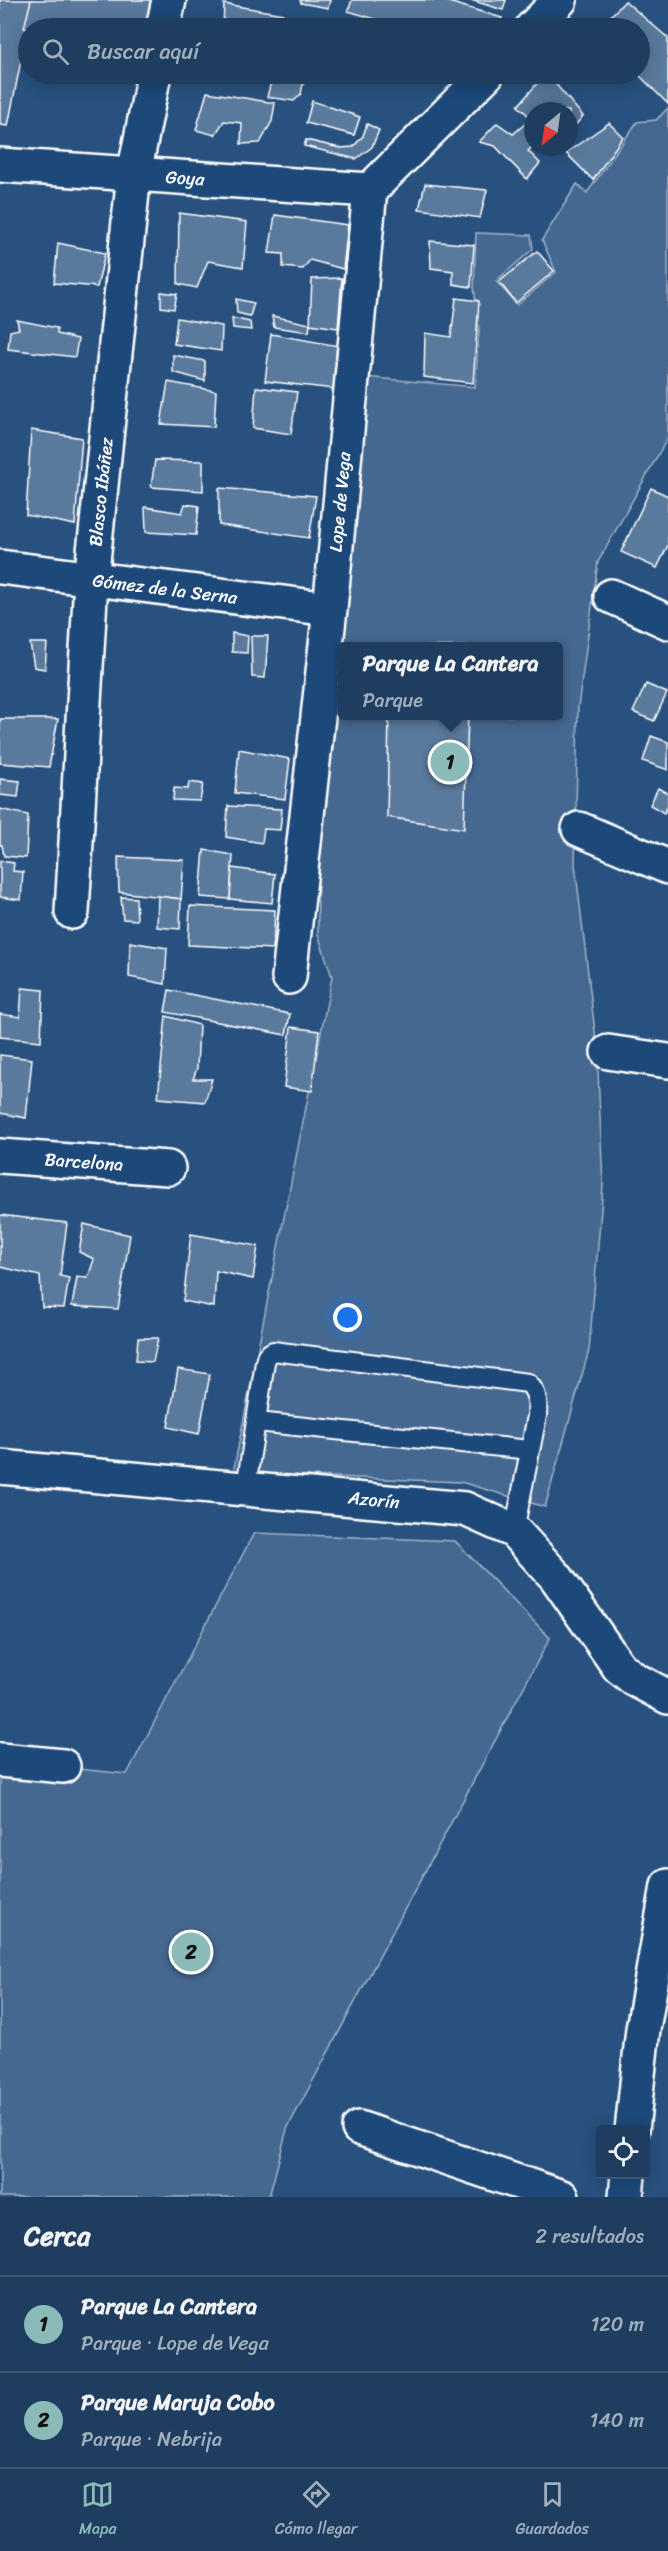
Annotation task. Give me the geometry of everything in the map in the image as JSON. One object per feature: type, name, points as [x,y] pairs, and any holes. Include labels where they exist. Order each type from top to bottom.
[{"type":"street","points":[[165,18],[169,0]]},
{"type":"street","points":[[542,18],[560,0]]},
{"type":"street","name":"Blasco Ibáñez","points":[[72,912],[91,580],[134,174],[152,84]]},
{"type":"street","points":[[370,190],[476,84]]},
{"type":"street","name":"Goya","points":[[0,165],[370,190]]},
{"type":"street","name":"Lope de Vega","points":[[289,977],[330,609],[370,190]]},
{"type":"street","name":"Gómez de la Serna","points":[[0,567],[330,609]]},
{"type":"street","points":[[611,596],[668,622]]},
{"type":"street","points":[[579,829],[668,867]]},
{"type":"street","points":[[608,1052],[668,1061]]},
{"type":"street","name":"Barcelona","points":[[0,1156],[168,1167]]},
{"type":"street","name":"Azorín","points":[[0,1467],[465,1509],[514,1531],[556,1577],[619,1666],[634,1679],[668,1697]]},
{"type":"street","points":[[0,1760],[63,1766]]},
{"type":"street","points":[[633,2125],[642,2039],[668,1886]]},
{"type":"street","points":[[359,2128],[562,2197]]},
{"type":"street","points":[[626,2197],[628,2179]]},
{"type":"lane","points":[[246,1488],[267,1355],[273,1350],[528,1383],[535,1390],[538,1399],[537,1416],[514,1531]]},
{"type":"lane","points":[[256,1422],[530,1450]]},
{"type":"shaded area","points":[[668,108],[668,437],[598,562],[578,707],[575,864],[597,1049],[603,1186],[589,1350],[545,1507],[461,1482],[233,1473],[332,977],[318,934],[317,818],[364,377],[475,387],[479,329],[474,287],[476,233],[531,235],[533,249],[496,281],[517,305],[556,272],[542,240],[577,184],[587,193],[637,122],[656,120]]},
{"type":"shaded area","points":[[254,1533],[455,1541],[550,1638],[287,2129],[269,2197],[0,2197],[0,1761],[127,1774]]},
{"type":"building","points":[[0,0],[33,0],[29,18],[18,18],[18,76],[8,126],[0,125]]},
{"type":"building","points":[[31,0],[161,0],[157,18],[26,18]]},
{"type":"building","points":[[300,0],[330,0],[328,8],[301,3]]},
{"type":"building","points":[[352,0],[442,0],[502,18],[372,18],[348,11]]},
{"type":"building","points":[[471,0],[506,0],[503,10]]},
{"type":"building","points":[[625,1],[645,18],[609,18]]},
{"type":"building","points":[[224,4],[283,14],[284,18],[223,18]]},
{"type":"building","points":[[650,23],[668,38],[668,104],[648,84],[650,84]]},
{"type":"building","points":[[270,84],[303,84],[301,94],[294,101],[267,97]]},
{"type":"building","points":[[537,84],[556,84],[571,102],[524,102],[524,112],[518,106]]},
{"type":"building","points":[[207,92],[275,103],[272,121],[260,143],[241,144],[242,123],[224,121],[215,135],[196,130]]},
{"type":"building","points":[[312,101],[360,117],[354,135],[306,123]]},
{"type":"building","points":[[578,110],[583,116],[578,122]]},
{"type":"building","points":[[497,123],[513,134],[524,125],[524,156],[533,156],[540,163],[527,179],[495,146],[479,142]]},
{"type":"building","points":[[609,123],[623,137],[593,180],[569,156],[578,156],[578,145]]},
{"type":"building","points":[[367,124],[379,130],[372,147],[356,159],[304,146],[306,140],[340,148],[353,147],[363,136]]},
{"type":"building","points":[[425,184],[487,190],[480,218],[419,209]]},
{"type":"building","points":[[179,213],[247,222],[243,267],[208,261],[197,288],[178,284]]},
{"type":"building","points":[[275,215],[348,225],[343,269],[310,260],[303,269],[283,267],[283,254],[269,253]]},
{"type":"building","points":[[430,241],[474,245],[471,287],[453,284],[453,271],[431,268]]},
{"type":"building","points":[[58,243],[105,253],[97,287],[54,283]]},
{"type":"building","points":[[537,251],[554,271],[516,303],[499,282]]},
{"type":"building","points":[[342,278],[338,328],[310,324],[312,279]]},
{"type":"building","points":[[161,292],[177,294],[174,309],[161,307]]},
{"type":"building","points":[[456,298],[479,301],[473,383],[424,377],[425,333],[451,337]]},
{"type":"building","points":[[236,299],[254,303],[250,316],[237,313]]},
{"type":"building","points":[[272,316],[310,324],[309,332],[274,327]]},
{"type":"building","points":[[177,318],[222,326],[221,351],[174,344]]},
{"type":"building","points":[[232,318],[250,322],[251,330],[233,328]]},
{"type":"building","points":[[17,320],[57,328],[57,334],[78,339],[75,357],[8,349],[10,331],[19,329]]},
{"type":"building","points":[[271,334],[339,346],[334,389],[265,381]]},
{"type":"building","points":[[173,355],[205,361],[205,381],[173,372]]},
{"type":"building","points":[[168,382],[216,391],[214,427],[161,424]]},
{"type":"building","points":[[256,387],[297,392],[291,434],[253,428]]},
{"type":"building","points":[[31,430],[82,438],[75,525],[26,515]]},
{"type":"building","points":[[155,460],[203,461],[203,491],[151,487]]},
{"type":"building","points":[[219,488],[316,496],[309,538],[219,525]]},
{"type":"building","points":[[651,488],[668,496],[668,545],[657,568],[621,552]]},
{"type":"building","points":[[185,504],[199,506],[196,535],[146,532],[145,507],[182,513]]},
{"type":"building","points":[[232,633],[248,636],[247,653],[232,652]]},
{"type":"building","points":[[251,636],[268,636],[265,678],[252,677]]},
{"type":"building","points":[[30,643],[47,643],[45,669],[34,667]]},
{"type":"building","points":[[646,684],[667,693],[654,721],[633,712]]},
{"type":"building","points":[[0,719],[58,719],[49,767],[0,763]]},
{"type":"building","points":[[389,720],[468,720],[464,829],[387,817]]},
{"type":"building","points":[[651,736],[668,742],[668,770],[643,761]]},
{"type":"building","points":[[239,749],[290,759],[285,799],[235,793]]},
{"type":"building","points":[[0,779],[20,781],[18,797],[0,795]]},
{"type":"building","points":[[189,782],[203,784],[200,801],[173,800],[174,788],[188,789]]},
{"type":"building","points":[[658,788],[668,793],[668,805],[664,813],[650,805]]},
{"type":"building","points":[[228,806],[282,809],[280,830],[264,829],[262,843],[226,837]]},
{"type":"building","points":[[0,809],[28,815],[26,858],[4,856],[2,845],[0,845]]},
{"type":"building","points":[[204,850],[233,855],[230,899],[200,897]]},
{"type":"building","points":[[118,857],[184,860],[181,899],[119,892]]},
{"type":"building","points":[[0,861],[14,863],[13,871],[23,872],[21,900],[0,897]]},
{"type":"building","points":[[232,868],[275,874],[272,903],[230,899]]},
{"type":"building","points":[[158,896],[181,899],[180,929],[157,927]]},
{"type":"building","points":[[121,897],[136,898],[137,920],[123,919]]},
{"type":"building","points":[[190,906],[275,910],[273,949],[188,945]]},
{"type":"building","points":[[130,942],[167,948],[165,984],[129,977]]},
{"type":"building","points":[[22,988],[43,990],[41,1041],[0,1037],[0,1014],[20,1017]]},
{"type":"building","points":[[169,990],[290,1014],[286,1035],[165,1012]]},
{"type":"building","points":[[166,1016],[199,1025],[197,1068],[193,1079],[212,1079],[205,1102],[158,1098]]},
{"type":"building","points":[[291,1027],[319,1031],[312,1091],[284,1087]]},
{"type":"building","points":[[0,1055],[32,1059],[26,1118],[0,1113]]},
{"type":"building","points":[[0,1215],[67,1223],[60,1276],[69,1278],[64,1308],[42,1307],[40,1276],[0,1267]]},
{"type":"building","points":[[84,1224],[130,1235],[118,1309],[72,1306],[77,1277],[88,1278],[94,1259],[79,1252]]},
{"type":"building","points":[[191,1234],[258,1246],[253,1279],[216,1271],[214,1307],[183,1301]]},
{"type":"building","points":[[138,1338],[158,1338],[153,1362],[136,1361]]},
{"type":"building","points":[[178,1369],[210,1374],[199,1434],[168,1427]]},
{"type":"place","name":"Parque La Cantera","points":[[450,762]]},
{"type":"place","name":"Parque Maruja Cobo","points":[[191,1952]]}]
